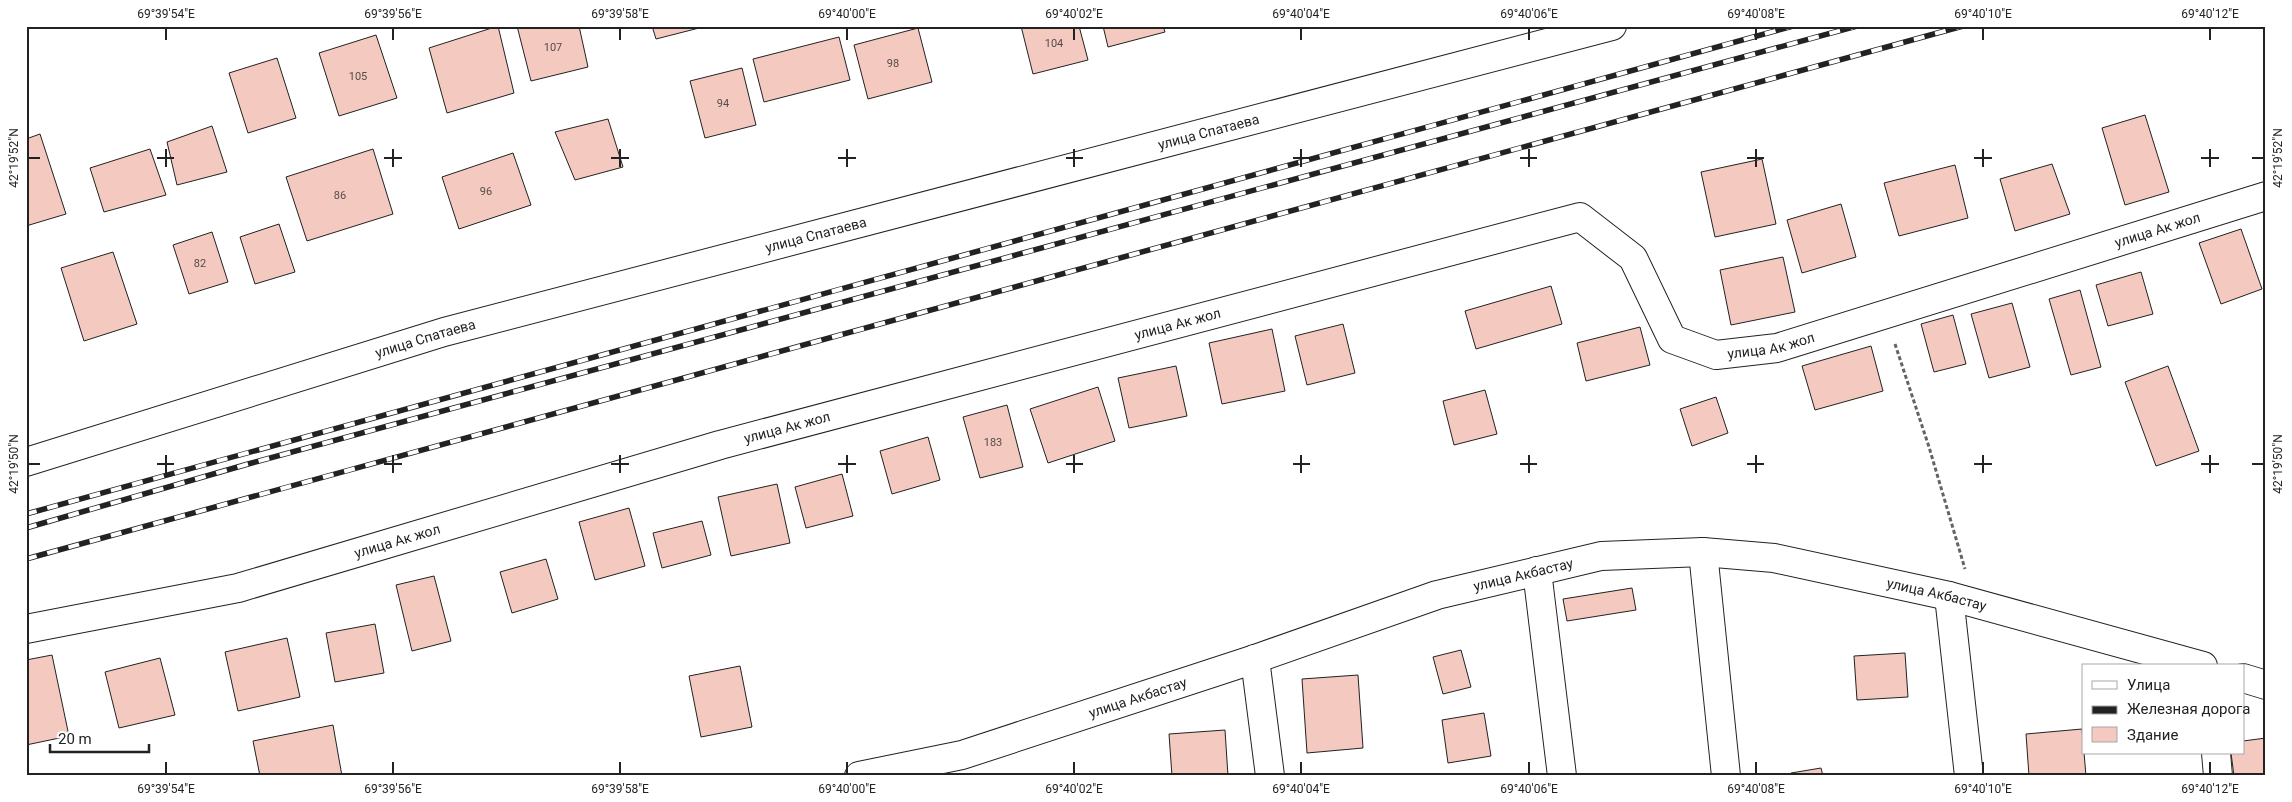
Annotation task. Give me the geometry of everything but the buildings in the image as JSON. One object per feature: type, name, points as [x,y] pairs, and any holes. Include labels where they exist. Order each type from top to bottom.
[{"type":"street","name":"улица Спатаева","points":[[26,462],[444,332],[1612,26]]},
{"type":"street","name":"улица Ак жол","points":[[26,629],[238,588],[720,445],[1580,217],[1633,258],[1672,339],[1716,355],[1777,348],[2266,196]]},
{"type":"street","name":"улица Акбастау","points":[[859,776],[963,765],[1437,595],[1601,556],[1703,552],[1774,558],[1949,596],[2196,664]]},
{"type":"street","points":[[1703,552],[1726,776]]},
{"type":"street","points":[[1537,571],[1562,776]]},
{"type":"street","points":[[1949,596],[1969,776]]},
{"type":"street","points":[[1255,659],[1270,776]]},
{"type":"street","points":[[2244,678],[2266,685]]},
{"type":"street","points":[[2216,754],[2218,776]]},
{"type":"path","points":[[1885,315],[1929,447],[1975,603]]},
{"type":"railway","points":[[26,514],[1793,26]]},
{"type":"railway","points":[[26,528],[248,464],[1857,26]]},
{"type":"railway","points":[[26,559],[1963,26]]}]
